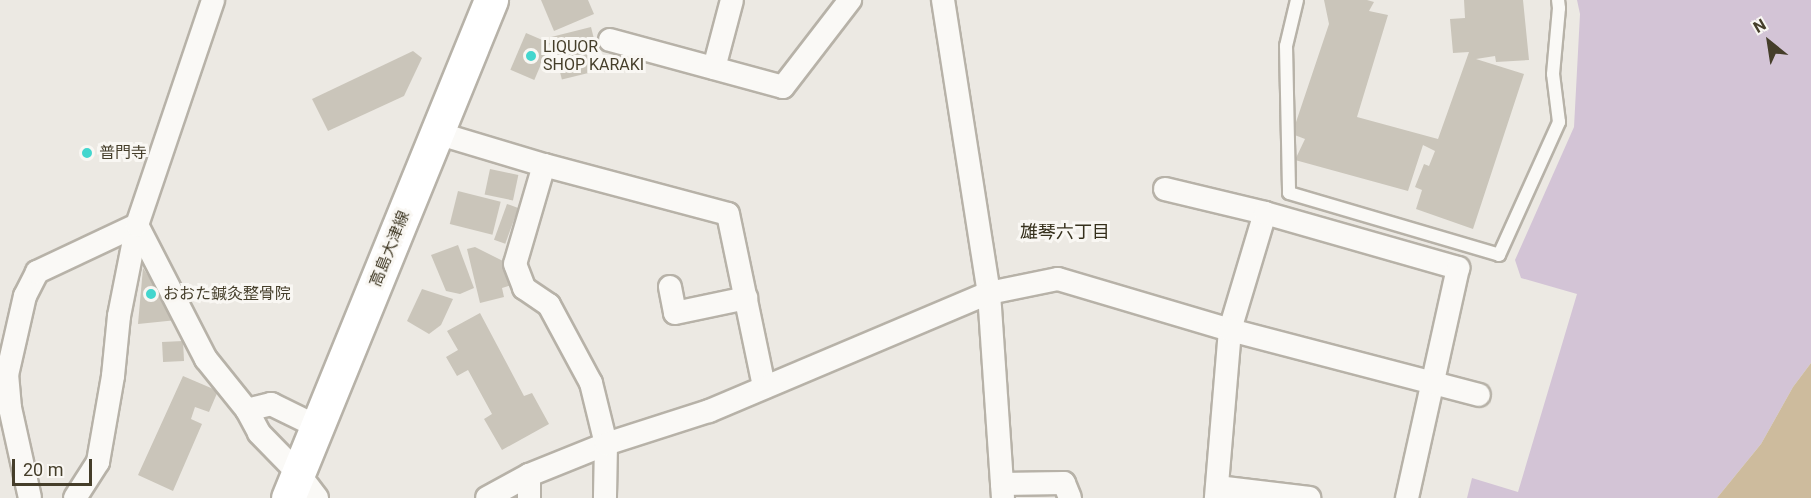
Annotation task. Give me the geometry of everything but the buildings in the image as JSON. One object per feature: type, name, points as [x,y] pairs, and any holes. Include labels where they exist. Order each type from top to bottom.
[{"type":"main road","name":"高島大津線","points":[[301,490],[318,428],[492,0]]},
{"type":"street","points":[[75,498],[98,462],[113,376],[119,316],[137,225],[213,0]]},
{"type":"street","points":[[714,68],[732,0]]},
{"type":"street","points":[[610,40],[783,87],[850,0]]},
{"type":"street","points":[[943,0],[989,293],[1002,491],[1064,483],[1070,498]]},
{"type":"street","points":[[437,133],[544,165],[728,214],[764,387]]},
{"type":"street","points":[[544,165],[515,264],[524,288],[549,305],[591,383],[606,444],[605,498]]},
{"type":"street","points":[[1165,189],[1265,213],[1458,268],[1407,498]]},
{"type":"street","points":[[1265,213],[1230,330],[1216,493],[1309,498]]},
{"type":"street","points":[[137,225],[206,359],[247,410],[259,433],[301,490]]},
{"type":"street","points":[[30,498],[10,408],[7,375],[25,296],[38,272],[137,225]]},
{"type":"street","points":[[488,498],[529,475],[606,444],[709,411],[989,293],[1058,279],[1230,330],[1479,395]]},
{"type":"street","points":[[670,287],[675,313],[746,298]]},
{"type":"street","points":[[247,410],[271,404],[318,428]]},
{"type":"street","points":[[529,475],[529,498]]},
{"type":"lane","points":[[1297,0],[1286,46],[1289,194],[1499,255],[1559,122],[1553,74],[1558,0]]},
{"type":"shaded area","points":[[1577,0],[1811,0],[1811,363],[1793,387],[1761,444],[1717,498],[1467,498],[1472,478],[1518,492],[1577,294],[1521,278],[1515,260],[1574,127],[1580,14]]},
{"type":"shaded area","points":[[1811,363],[1811,498],[1717,498],[1761,444],[1793,387]]},
{"type":"place","name":"LIQUOR SHOP KARAKI","points":[[531,56]]},
{"type":"place","name":"普門寺","points":[[87,153]]},
{"type":"place","name":"おおた鍼灸整骨院","points":[[151,294]]},
{"type":"district","name":"雄琴六丁目","points":[[1065,232]]}]
